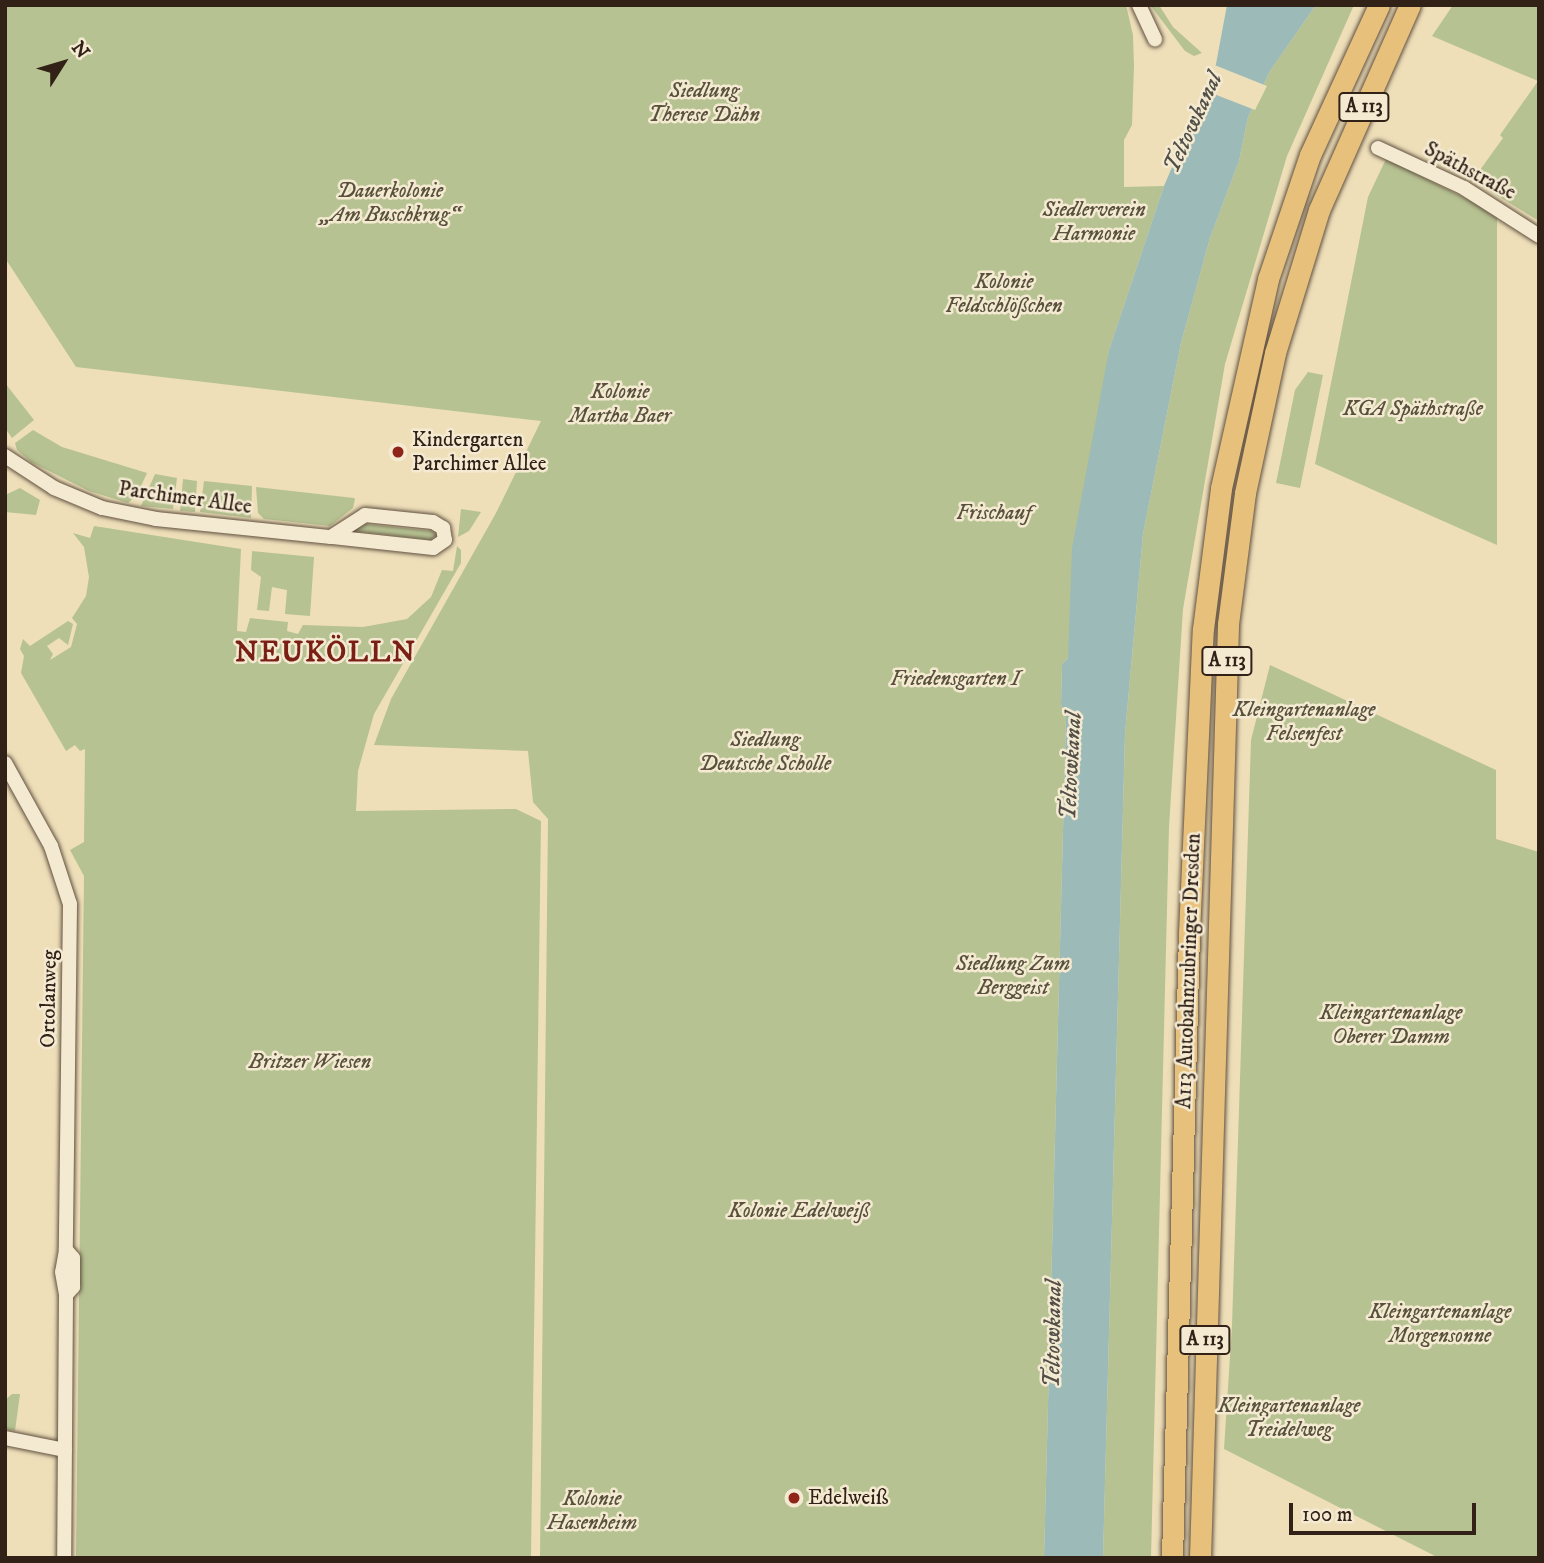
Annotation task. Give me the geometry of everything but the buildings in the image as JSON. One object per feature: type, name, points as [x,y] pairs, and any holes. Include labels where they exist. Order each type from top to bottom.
[{"type":"highway","points":[[1362,5],[1362,38]]},
{"type":"highway","name":"A 113","points":[[1362,38],[1379,5]]},
{"type":"highway","name":"A 113","points":[[1200,1558],[1228,624],[1245,494],[1275,354],[1319,210],[1410,5]]},
{"type":"highway","name":"A113 Autobahnzubringer Dresden","points":[[1172,1558],[1196,783],[1203,629],[1219,501],[1250,351],[1310,155],[1362,38]]},
{"type":"street","points":[[1139,5],[1155,39]]},
{"type":"street","name":"Späthstraße","points":[[1378,148],[1464,188],[1539,236]]},
{"type":"street","name":"Parchimer Allee","points":[[7,463],[75,498],[123,513],[331,537],[433,548],[443,544],[445,534],[433,522],[365,515],[331,537]]},
{"type":"street","name":"Ortolanweg","points":[[5,763],[51,846],[70,904],[66,1250],[73,1258],[73,1279],[66,1295],[64,1558]]},
{"type":"street","points":[[5,1438],[65,1450]]},
{"type":"green space","points":[[5,5],[1126,5],[1133,35],[1134,66],[1132,125],[1124,140],[1124,187],[1164,186],[1109,350],[1068,658],[1062,664],[1061,705],[1066,716],[1044,1558],[540,1558],[548,819],[533,802],[528,751],[374,745],[391,699],[496,513],[541,421],[76,367],[5,258]]},
{"type":"green space","points":[[1150,5],[1159,5],[1173,27],[1202,53],[1194,56],[1185,51]]},
{"type":"green space","points":[[1316,5],[1354,5],[1287,156],[1225,364],[1183,609],[1169,827],[1151,1558],[1103,1558],[1125,734],[1143,534],[1181,343],[1210,238],[1239,161],[1248,117],[1270,71]]},
{"type":"green space","points":[[1453,5],[1539,5],[1539,221],[1478,184],[1480,170],[1503,138],[1500,135],[1538,81],[1432,36]]},
{"type":"green space","name":"KGA Späthstraße","points":[[1386,159],[1497,214],[1497,545],[1315,464],[1368,197]]},
{"type":"green space","points":[[1308,372],[1323,375],[1300,488],[1276,483],[1295,390]]},
{"type":"green space","points":[[5,383],[34,420],[12,438],[5,428]]},
{"type":"green space","points":[[33,430],[62,447],[147,473],[137,495],[128,503],[89,491],[31,462],[17,450],[15,443]]},
{"type":"green space","points":[[155,474],[177,478],[173,509],[141,506]]},
{"type":"green space","points":[[183,479],[197,481],[195,512],[180,511]]},
{"type":"green space","points":[[204,481],[252,486],[251,518],[200,512]]},
{"type":"green space","points":[[256,487],[355,499],[353,508],[330,526],[264,519],[258,513]]},
{"type":"green space","points":[[20,488],[40,500],[36,515],[5,512],[5,495]]},
{"type":"green space","points":[[461,509],[481,512],[469,531],[458,537]]},
{"type":"green space","points":[[365,524],[432,531],[436,535],[431,540],[353,531]]},
{"type":"green space","name":"Britzer Wiesen","points":[[94,526],[241,549],[237,631],[246,632],[250,618],[288,622],[287,631],[298,634],[303,625],[363,627],[407,619],[431,597],[442,570],[453,571],[457,546],[461,550],[461,563],[374,714],[358,771],[356,811],[516,809],[541,821],[531,1558],[76,1558],[84,876],[70,850],[84,842],[85,749],[80,751],[75,745],[66,751],[21,673],[24,656],[20,649],[23,639],[30,646],[68,621],[73,624],[68,645],[59,638],[47,646],[53,654],[50,660],[71,647],[77,624],[72,618],[86,596],[89,577],[84,547],[73,533],[90,538]]},
{"type":"green space","points":[[252,551],[314,557],[310,616],[285,614],[287,590],[272,587],[269,611],[257,610],[261,577],[251,570]]},
{"type":"green space","points":[[1270,665],[1496,770],[1496,839],[1539,852],[1539,1558],[1439,1558],[1224,1449],[1232,1325],[1251,740]]},
{"type":"green space","points":[[12,1394],[20,1394],[15,1431],[5,1429],[5,1400]]},
{"type":"water","name":"Teltowkanal","points":[[1227,5],[1316,5],[1270,71],[1248,117],[1239,161],[1210,238],[1181,343],[1143,534],[1125,734],[1103,1558],[1044,1558],[1066,716],[1061,705],[1062,664],[1068,658],[1072,548],[1109,350],[1164,186],[1216,64]]},
{"type":"pier","points":[[1212,64],[1267,86],[1255,110],[1201,89]]},
{"type":"place","name":"Kindergarten Parchimer Allee","points":[[398,452]]},
{"type":"place","name":"Edelweiß","points":[[794,1498]]},
{"type":"district","name":"NEUKÖLLN","points":[[326,653]]},
{"type":"park label","name":"Siedlung Therese Dähn","points":[[704,103]]},
{"type":"park label","name":"Dauerkolonie „Am Buschkrug“","points":[[390,203]]},
{"type":"park label","name":"Siedlerverein Harmonie","points":[[1094,222]]},
{"type":"park label","name":"Kolonie Feldschlößchen","points":[[1004,294]]},
{"type":"park label","name":"Kolonie Martha Baer","points":[[620,404]]},
{"type":"park label","name":"Frischauf","points":[[994,513]]},
{"type":"park label","name":"Friedensgarten I","points":[[955,679]]},
{"type":"park label","name":"Kleingartenanlage Felsenfest","points":[[1304,722]]},
{"type":"park label","name":"Siedlung Deutsche Scholle","points":[[765,752]]},
{"type":"park label","name":"Siedlung Zum Berggeist","points":[[1013,976]]},
{"type":"park label","name":"Kleingartenanlage Oberer Damm","points":[[1391,1025]]},
{"type":"park label","name":"Kolonie Edelweiß","points":[[799,1211]]},
{"type":"park label","name":"Kleingartenanlage Morgensonne","points":[[1440,1324]]},
{"type":"park label","name":"Kleingartenanlage Treidelweg","points":[[1289,1418]]},
{"type":"park label","name":"Kolonie Hasenheim","points":[[592,1511]]}]
